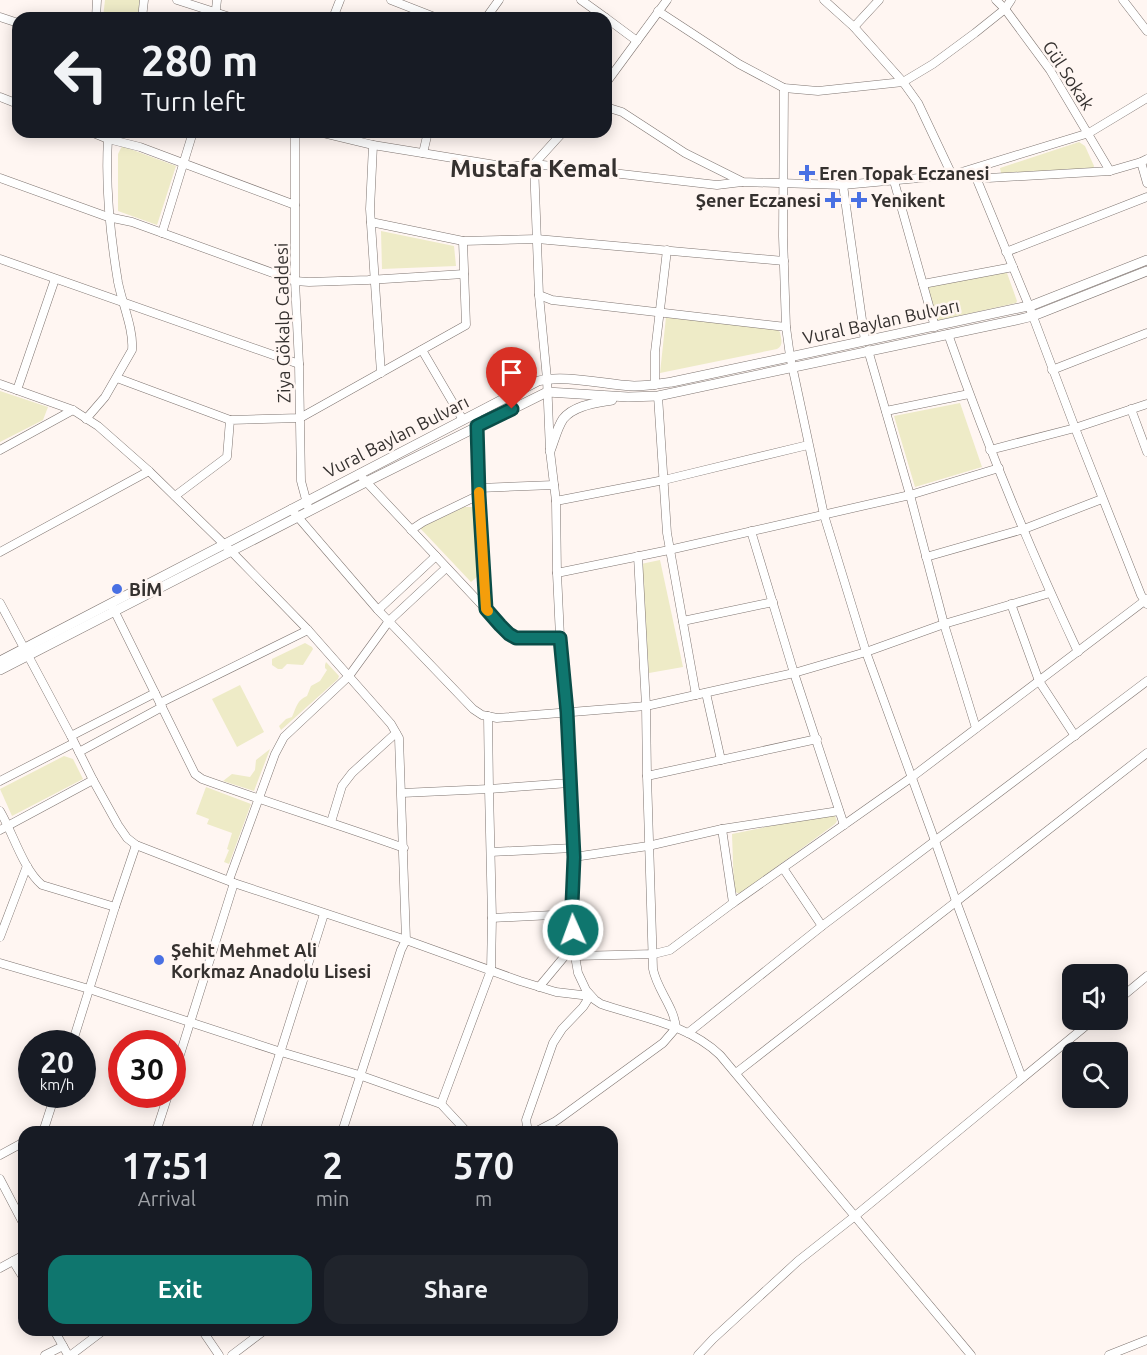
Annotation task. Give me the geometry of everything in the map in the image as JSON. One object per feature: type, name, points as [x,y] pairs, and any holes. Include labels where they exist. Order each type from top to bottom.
[{"type":"main road","name":"Vural Baylan Bulvarı","points":[[0,670],[26,652],[227,547],[291,510],[308,506],[547,392],[628,397],[658,396],[792,367],[934,327],[1029,306],[1147,260]]},
{"type":"main road","name":"Vural Baylan Bulvarı","points":[[363,478],[463,420],[538,381],[547,379],[633,386],[655,385],[790,356],[948,334],[1032,316],[1147,271]]},
{"type":"main road","points":[[550,451],[564,418],[573,411],[584,406],[628,397]]},
{"type":"main road","name":"Vural Baylan Bulvarı","points":[[227,547],[298,518],[308,506]]},
{"type":"main road","name":"Vural Baylan Bulvarı","points":[[0,660],[26,652]]},
{"type":"street","points":[[177,0],[207,12]]},
{"type":"street","points":[[392,0],[422,12]]},
{"type":"street","points":[[581,0],[598,12]]},
{"type":"street","points":[[612,74],[667,0]]},
{"type":"street","points":[[824,0],[854,27],[903,82],[918,104],[952,176]]},
{"type":"street","points":[[854,27],[879,0]]},
{"type":"street","name":"Gül Sokak","points":[[996,0],[1050,70],[1110,171]]},
{"type":"street","points":[[658,11],[739,64],[784,88],[818,91],[903,82],[933,64],[1005,9],[1011,0]]},
{"type":"street","points":[[1123,0],[1147,31]]},
{"type":"street","points":[[612,22],[637,41]]},
{"type":"street","points":[[784,88],[783,184],[786,327],[792,367],[824,515],[866,652],[1022,1078]]},
{"type":"street","points":[[952,176],[1089,133],[1147,98]]},
{"type":"street","points":[[612,108],[622,112],[685,153],[742,182]]},
{"type":"street","points":[[162,233],[191,138]]},
{"type":"street","name":"Ziya Gökalp Caddesi","points":[[295,138],[295,281],[301,481],[308,506]]},
{"type":"street","points":[[355,138],[373,145],[508,167],[534,164],[717,185],[742,182],[843,185],[975,175],[988,178],[1110,171],[1144,161],[1147,183]]},
{"type":"street","points":[[423,153],[427,138]]},
{"type":"street","points":[[558,138],[534,164],[539,295],[547,379],[550,451],[556,501],[560,638],[567,712],[574,852],[574,945],[578,973],[590,996],[601,1004],[688,1032],[713,1048],[971,1355]]},
{"type":"street","points":[[86,419],[105,397],[117,378],[132,350],[133,341],[122,301],[108,217],[108,139],[140,147],[295,205]]},
{"type":"street","points":[[373,145],[371,222],[381,373]]},
{"type":"street","points":[[575,956],[654,954],[670,950],[912,777],[1146,602],[1141,596],[1102,499],[1029,306],[975,175]]},
{"type":"street","points":[[0,178],[108,217],[132,222],[295,281],[374,280],[464,274]]},
{"type":"street","points":[[894,181],[934,327]]},
{"type":"street","points":[[843,185],[867,346],[944,624],[976,728]]},
{"type":"street","points":[[1006,252],[1147,197]]},
{"type":"street","points":[[371,222],[463,241],[537,239],[784,261]]},
{"type":"street","points":[[117,378],[230,420],[300,418],[466,325],[463,241]]},
{"type":"street","points":[[655,385],[655,352],[667,250]]},
{"type":"street","points":[[0,259],[299,364]]},
{"type":"street","points":[[923,284],[1013,267]]},
{"type":"street","points":[[17,390],[55,279]]},
{"type":"street","points":[[539,295],[552,300],[786,327]]},
{"type":"street","points":[[1052,370],[1147,333]]},
{"type":"street","points":[[948,334],[990,450],[1050,593],[1078,652]]},
{"type":"street","points":[[422,350],[463,420]]},
{"type":"street","points":[[0,384],[73,410],[98,426],[149,471],[308,630],[391,724],[399,738],[406,940],[400,950],[344,1126]]},
{"type":"street","points":[[886,411],[969,394]]},
{"type":"street","points":[[658,396],[669,550],[696,695]]},
{"type":"street","points":[[990,450],[1075,428],[1147,404]]},
{"type":"street","points":[[1131,409],[1147,452]]},
{"type":"street","points":[[0,450],[73,410]]},
{"type":"street","points":[[477,413],[486,609]]},
{"type":"street","points":[[175,496],[227,457],[230,420]]},
{"type":"street","points":[[556,501],[664,480],[808,446]]},
{"type":"street","points":[[557,573],[910,495],[999,468]]},
{"type":"street","points":[[0,552],[149,471]]},
{"type":"street","points":[[363,478],[509,634],[516,638],[560,638]]},
{"type":"street","points":[[411,530],[479,492],[554,485]]},
{"type":"street","points":[[926,557],[1024,529],[1102,499]]},
{"type":"street","points":[[291,510],[378,609],[472,709],[482,715],[497,718],[645,705],[706,693],[794,673],[866,652],[944,624],[1050,593]]},
{"type":"street","points":[[751,531],[794,673],[844,825]]},
{"type":"street","points":[[378,609],[436,556]]},
{"type":"street","points":[[638,556],[653,969],[657,983],[673,1013],[676,1028]]},
{"type":"street","points":[[186,1037],[258,799],[284,737],[349,676],[389,621],[446,568]]},
{"type":"street","points":[[683,621],[773,602]]},
{"type":"street","points":[[0,603],[118,825],[127,838],[136,845],[232,882],[539,987],[568,994],[590,996]]},
{"type":"street","points":[[1011,604],[1039,681],[1075,736]]},
{"type":"street","points":[[113,607],[195,774],[202,779],[258,799],[404,848]]},
{"type":"street","points":[[79,752],[161,705],[308,630]]},
{"type":"street","points":[[688,1032],[822,926],[1147,681]]},
{"type":"street","points":[[0,781],[155,693]]},
{"type":"street","points":[[706,693],[721,760]]},
{"type":"street","points":[[441,1104],[491,970],[488,716]]},
{"type":"street","points":[[331,822],[342,786],[352,773],[396,733]]},
{"type":"street","points":[[647,776],[817,739]]},
{"type":"street","points":[[736,1073],[1147,753]]},
{"type":"street","points":[[0,830],[93,780]]},
{"type":"street","points":[[402,793],[569,783]]},
{"type":"street","points":[[0,811],[27,866],[42,885],[115,907]]},
{"type":"street","points":[[491,852],[574,852],[648,846],[722,829],[839,811]]},
{"type":"street","points":[[722,829],[733,903]]},
{"type":"street","points":[[76,1030],[136,845]]},
{"type":"street","points":[[0,937],[27,866]]},
{"type":"street","points":[[783,868],[822,926]]},
{"type":"street","points":[[257,1126],[324,914]]},
{"type":"street","points":[[492,918],[573,914]]},
{"type":"street","points":[[539,987],[574,945]]},
{"type":"street","points":[[0,963],[359,1075],[441,1104],[461,1126]]},
{"type":"street","points":[[1128,992],[1147,976]]},
{"type":"street","points":[[527,1126],[526,1120],[550,1050],[562,1029],[590,996]]},
{"type":"street","points":[[546,1126],[663,1043],[676,1028]]},
{"type":"street","points":[[698,1355],[798,1261],[1081,1030]]},
{"type":"street","points":[[46,1126],[51,1108]]},
{"type":"street","points":[[158,1126],[164,1108]]},
{"type":"street","points":[[0,1155],[18,1146]]},
{"type":"street","points":[[0,1179],[18,1214]]},
{"type":"street","points":[[0,1268],[18,1258]]},
{"type":"street","points":[[13,1261],[18,1270]]},
{"type":"street","points":[[57,1336],[70,1355],[96,1336]]},
{"type":"street","points":[[206,1336],[219,1355]]},
{"type":"street","points":[[232,1355],[257,1336]]},
{"type":"street","points":[[1109,1355],[1147,1340]]},
{"type":"street","points":[[45,1355],[63,1346]]},
{"type":"shaded area","points":[[105,0],[140,0],[139,12],[104,12]]},
{"type":"shaded area","points":[[1079,142],[1085,146],[1094,166],[1093,169],[1001,173],[1000,168]]},
{"type":"shaded area","points":[[122,146],[176,166],[157,225],[118,211],[118,154]]},
{"type":"shaded area","points":[[381,231],[454,246],[456,266],[382,269]]},
{"type":"shaded area","points":[[1004,271],[1007,273],[1016,303],[936,321],[927,288]]},
{"type":"shaded area","points":[[666,317],[776,329],[780,332],[781,344],[777,349],[660,373]]},
{"type":"shaded area","points":[[0,391],[48,407],[43,420],[0,442]]},
{"type":"shaded area","points":[[960,403],[982,467],[915,487],[894,416]]},
{"type":"shaded area","points":[[464,507],[475,507],[478,576],[471,582],[420,528]]},
{"type":"shaded area","points":[[660,560],[683,667],[649,673],[641,564]]},
{"type":"shaded area","points":[[305,643],[313,649],[303,665],[287,664],[282,669],[278,669],[272,665],[272,659]]},
{"type":"shaded area","points":[[326,662],[339,676],[338,679],[281,730],[279,726],[292,717],[297,705],[307,696],[311,686],[320,681],[327,670]]},
{"type":"shaded area","points":[[240,685],[264,732],[237,747],[212,699]]},
{"type":"shaded area","points":[[270,749],[254,791],[223,781],[232,774],[250,777],[255,770],[256,760]]},
{"type":"shaded area","points":[[64,756],[73,759],[83,779],[12,816],[0,789]]},
{"type":"shaded area","points":[[206,787],[251,804],[229,864],[224,862],[232,833],[207,824],[209,819],[196,814]]},
{"type":"shaded area","points":[[834,813],[837,821],[835,824],[741,893],[734,890],[732,834]]},
{"type":"slow traffic","points":[[479,492],[486,609],[488,611]]},
{"type":"place","name":"Eren Topak Eczanesi","points":[[807,173]]},
{"type":"place","name":"Şener Eczanesi","points":[[833,200]]},
{"type":"place","name":"Yenikent","points":[[859,200]]},
{"type":"place","name":"BİM","points":[[117,589]]},
{"type":"place","name":"Şehit Mehmet Ali Korkmaz Anadolu Lisesi","points":[[159,960]]},
{"type":"district","name":"Mustafa Kemal","points":[[534,168]]},
{"type":"route","points":[[512,409],[477,426],[486,609],[509,634],[516,638],[560,638],[567,712],[574,857],[573,930]]}]
